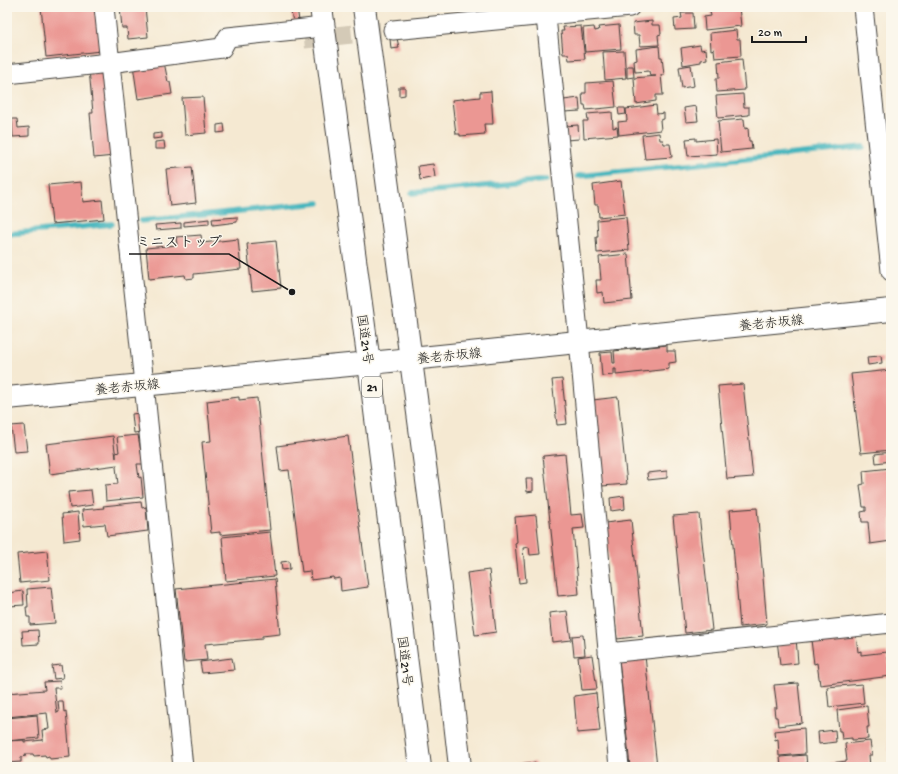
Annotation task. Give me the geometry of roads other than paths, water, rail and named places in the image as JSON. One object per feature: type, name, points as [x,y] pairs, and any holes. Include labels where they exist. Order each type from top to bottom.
[{"type":"main road","points":[[364,7],[432,518],[460,767]]},
{"type":"main road","name":"国道21号","points":[[322,17],[369,363],[420,767]]},
{"type":"main road","name":"養老赤坂線","points":[[7,398],[411,359],[891,310]]},
{"type":"street","points":[[104,7],[183,767]]},
{"type":"street","points":[[392,30],[546,11],[630,7]]},
{"type":"street","points":[[863,7],[891,271]]},
{"type":"street","points":[[546,11],[619,767]]},
{"type":"street","points":[[222,48],[228,37],[322,17]]},
{"type":"street","points":[[7,74],[304,39]]},
{"type":"street","points":[[608,653],[891,623]]},
{"type":"waterway","points":[[578,176],[863,147]]},
{"type":"waterway","points":[[412,193],[546,180]]},
{"type":"waterway","points":[[141,221],[319,203]]},
{"type":"waterway","points":[[7,234],[112,224]]},
{"type":"tunnel","points":[[304,39],[393,30]]},
{"type":"place","name":"ミニストップ","points":[[292,292]]}]
